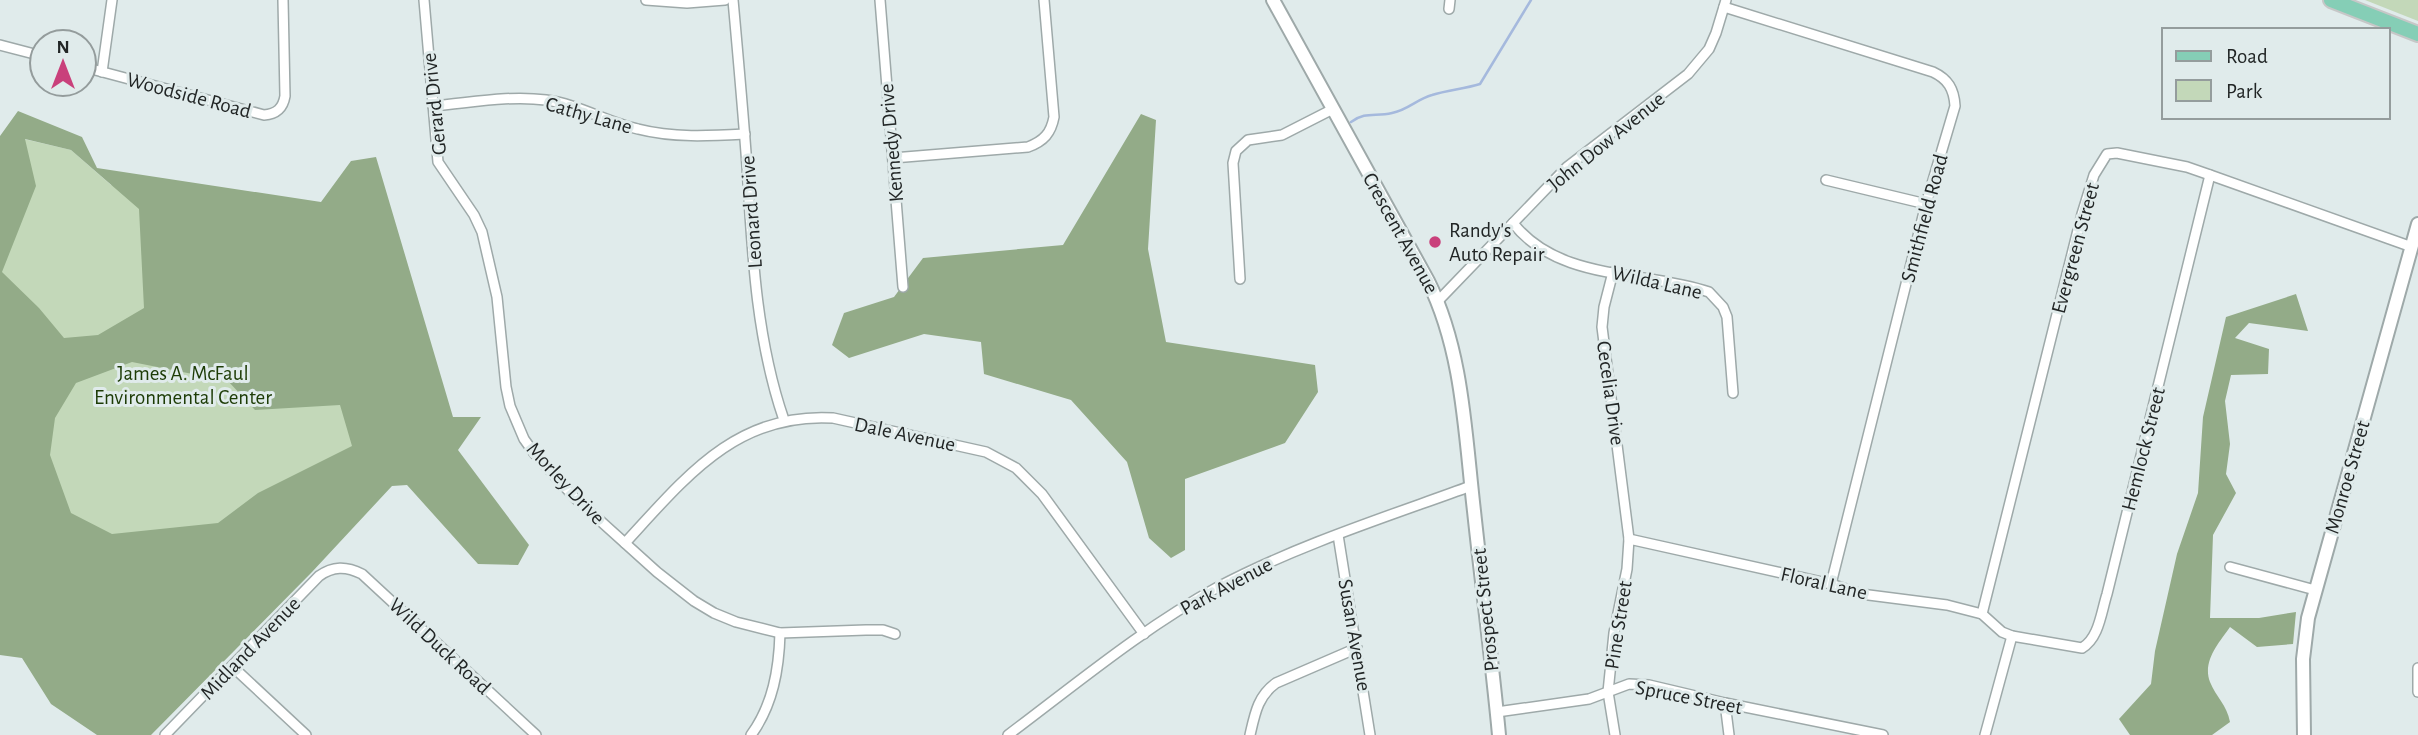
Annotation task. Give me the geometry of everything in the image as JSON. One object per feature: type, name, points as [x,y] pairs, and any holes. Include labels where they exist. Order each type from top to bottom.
[{"type":"main road","name":"Crescent Avenue","points":[[1273,0],[1438,301],[1452,346],[1471,486]]},
{"type":"main road","points":[[2331,0],[2418,34]]},
{"type":"main road","name":"Monroe Street","points":[[2304,735],[2303,659],[2308,618],[2418,224]]},
{"type":"main road","name":"Prospect Street","points":[[1471,486],[1499,735]]},
{"type":"street","points":[[102,72],[112,0]]},
{"type":"street","name":"Woodside Road","points":[[98,71],[264,115],[276,112],[285,96],[283,0]]},
{"type":"street","name":"Gerard Drive","points":[[424,0],[438,162],[474,215],[484,238]]},
{"type":"street","points":[[646,0],[687,3],[725,0]]},
{"type":"street","name":"Leonard Drive","points":[[733,0],[752,246],[763,341],[784,420]]},
{"type":"street","name":"Kennedy Drive","points":[[880,0],[903,286]]},
{"type":"street","points":[[893,159],[1028,147],[1044,139],[1052,127],[1054,117],[1044,0]]},
{"type":"street","name":"Smithfield Road","points":[[1725,4],[1933,72],[1947,81],[1955,97],[1955,106],[1926,204],[1831,584]]},
{"type":"street","name":"John Dow Avenue","points":[[1438,301],[1567,167],[1688,74],[1709,49],[1725,4]]},
{"type":"street","points":[[0,45],[28,52]]},
{"type":"street","name":"Cathy Lane","points":[[433,106],[521,99],[544,100],[580,108],[637,129],[658,133],[698,136],[745,134]]},
{"type":"street","points":[[1240,279],[1233,163],[1236,151],[1248,140],[1282,135],[1333,109]]},
{"type":"street","name":"Evergreen Street","points":[[1982,614],[2094,175],[2107,154],[2117,153],[2187,167],[2412,247]]},
{"type":"street","name":"Hemlock Street","points":[[2012,636],[2082,648],[2094,638],[2210,175]]},
{"type":"street","points":[[1826,180],[1926,204]]},
{"type":"street","name":"Wilda Lane","points":[[1513,223],[1531,243],[1559,260],[1699,289],[1716,298],[1727,317],[1734,393]]},
{"type":"street","name":"Morley Drive","points":[[484,238],[497,297],[506,387],[516,423],[524,439],[546,467],[575,498],[674,588],[736,622],[780,633],[883,630],[895,634]]},
{"type":"street","name":"Cecelia Drive","points":[[1613,272],[1602,327],[1627,514]]},
{"type":"street","name":"Dale Avenue","points":[[625,543],[664,501],[715,453],[745,434],[784,420],[833,418],[986,452],[1016,468],[1042,494],[1144,634]]},
{"type":"street","name":"Park Avenue","points":[[1008,735],[1144,634],[1182,608],[1240,576],[1275,559],[1471,486]]},
{"type":"street","name":"Pine Street","points":[[1615,735],[1608,692],[1614,633],[1627,569],[1627,514]]},
{"type":"street","name":"Susan Avenue","points":[[1338,535],[1370,735]]},
{"type":"street","name":"Floral Lane","points":[[1629,539],[1831,584],[1861,594],[1947,605],[1982,614],[2002,632],[2012,636]]},
{"type":"street","points":[[2230,567],[2315,590]]},
{"type":"street","name":"Midland Avenue","points":[[165,735],[319,576],[326,571],[340,568]]},
{"type":"street","name":"Wild Duck Road","points":[[340,568],[353,569],[362,574],[536,735]]},
{"type":"street","points":[[751,735],[772,694],[780,654],[780,633]]},
{"type":"street","points":[[1985,735],[2012,636]]},
{"type":"street","points":[[1250,735],[1256,707],[1276,682],[1357,648]]},
{"type":"street","points":[[233,667],[306,735]]},
{"type":"street","points":[[2418,668],[2418,692]]},
{"type":"street","name":"Spruce Street","points":[[1497,712],[1566,704],[1589,699],[1629,684],[1649,685],[1726,704],[1883,735]]},
{"type":"street","points":[[1726,704],[1729,735]]},
{"type":"green space","points":[[2365,0],[2418,0],[2418,21]]},
{"type":"green space","name":"James A. McFaul Environmental Center","points":[[18,111],[82,137],[97,168],[321,202],[351,161],[376,157],[453,417],[481,417],[458,450],[529,545],[518,565],[478,564],[407,485],[392,486],[312,572],[151,735],[97,735],[51,704],[22,658],[0,655],[0,136]],"holes":[[[25,139],[71,150],[139,209],[144,308],[98,335],[64,338],[39,308],[2,272],[36,186]],[[132,362],[228,381],[255,410],[340,405],[352,446],[258,493],[218,523],[112,534],[71,513],[50,455],[55,418],[76,383]]]},
{"type":"green space","points":[[1141,114],[1156,120],[1148,249],[1166,342],[1315,365],[1318,392],[1285,443],[1185,479],[1185,550],[1171,558],[1149,538],[1127,462],[1071,400],[984,374],[981,342],[924,334],[849,358],[832,345],[844,313],[894,297],[923,258],[1063,245]]},
{"type":"green space","name":"James A. McFaul Environmental Center","points":[[24,139],[71,150],[111,185],[364,232],[356,486],[0,639],[0,164],[31,170]]},
{"type":"green space","points":[[2296,294],[2308,331],[2249,323],[2235,338],[2269,349],[2268,374],[2231,375],[2225,401],[2230,444],[2226,474],[2236,493],[2213,535],[2210,618],[2259,618],[2296,612],[2293,644],[2257,647],[2230,627],[2213,653],[2208,674],[2230,722],[2212,735],[2130,735],[2119,719],[2151,684],[2155,651],[2177,554],[2198,493],[2203,417],[2226,317]]},
{"type":"waterway","points":[[1351,122],[1366,115],[1398,112],[1432,95],[1480,84],[1531,0]]},
{"type":"place","name":"Randy's Auto Repair","points":[[1435,242]]}]
